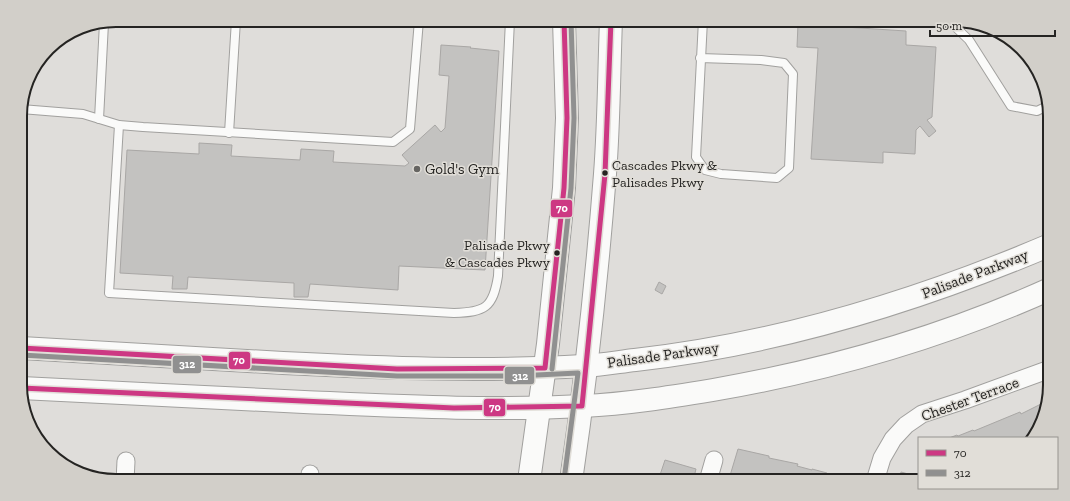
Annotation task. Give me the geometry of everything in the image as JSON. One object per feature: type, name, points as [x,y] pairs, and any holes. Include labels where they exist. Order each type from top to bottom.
[{"type":"main road","points":[[530,474],[545,368],[564,188],[567,118],[564,27]]},
{"type":"main road","points":[[572,474],[582,406],[599,244],[605,174],[611,27]]},
{"type":"main road","name":"Palisade Parkway","points":[[27,348],[397,369],[545,368],[586,366],[716,348],[787,333],[866,312],[928,293],[1043,248]]},
{"type":"main road","points":[[27,388],[454,408],[582,406],[668,397],[746,384],[796,373],[880,351],[943,331],[1043,292]]},
{"type":"street","name":"Chester Terrace","points":[[877,474],[882,458],[893,439],[906,425],[922,414],[1043,372]]},
{"type":"street","points":[[710,474],[714,460]]},
{"type":"street","points":[[125,474],[126,461]]},
{"type":"lane","points":[[229,133],[236,27]]},
{"type":"lane","points":[[27,110],[83,114],[119,125],[393,142],[410,129],[418,27]]},
{"type":"lane","points":[[119,125],[109,293],[454,313],[472,312],[487,306],[495,294],[498,276],[510,27]]},
{"type":"lane","points":[[700,58],[761,60],[784,63],[793,74],[789,168],[777,178],[721,174],[705,170],[696,157],[700,58],[702,27]]},
{"type":"lane","points":[[955,27],[969,40],[1011,106],[1037,111],[1042,108]]},
{"type":"lane","points":[[99,120],[104,28]]},
{"type":"building","points":[[798,27],[844,27],[906,31],[906,45],[936,47],[932,117],[927,120],[936,131],[929,137],[920,126],[916,130],[915,154],[883,152],[883,163],[811,159],[818,48],[797,47]]},
{"type":"building","points":[[441,45],[499,51],[485,270],[399,266],[398,290],[310,284],[308,297],[294,297],[294,283],[188,277],[187,289],[172,289],[173,276],[120,273],[127,150],[199,154],[199,143],[232,145],[231,156],[300,160],[301,149],[334,151],[333,162],[405,166],[409,163],[402,155],[435,125],[441,132],[445,128],[449,76],[439,75]]},
{"type":"building","points":[[659,282],[666,286],[662,294],[655,290]]},
{"type":"building","points":[[1041,404],[1036,419],[1026,437],[952,437],[973,430],[974,431],[1020,412],[1021,414]]},
{"type":"building","points":[[738,449],[769,456],[769,458],[798,464],[797,466],[827,473],[827,474],[730,474]]},
{"type":"building","points":[[665,460],[696,469],[695,474],[660,474]]},
{"type":"transit line","name":"70","points":[[27,348],[397,369],[545,368],[564,188],[567,118],[564,27]]},
{"type":"transit line","name":"312","points":[[552,369],[571,188],[574,118],[571,27]]},
{"type":"transit line","name":"70","points":[[27,388],[454,408],[582,406],[605,174],[611,27]]},
{"type":"transit line","name":"312","points":[[27,355],[397,376],[516,376],[578,373],[565,474]]},
{"type":"place","name":"Gold's Gym","points":[[417,169]]},
{"type":"place","name":"Cascades Pkwy & Palisades Pkwy","points":[[605,173]]},
{"type":"place","name":"Palisade Pkwy & Cascades Pkwy","points":[[557,253]]}]
